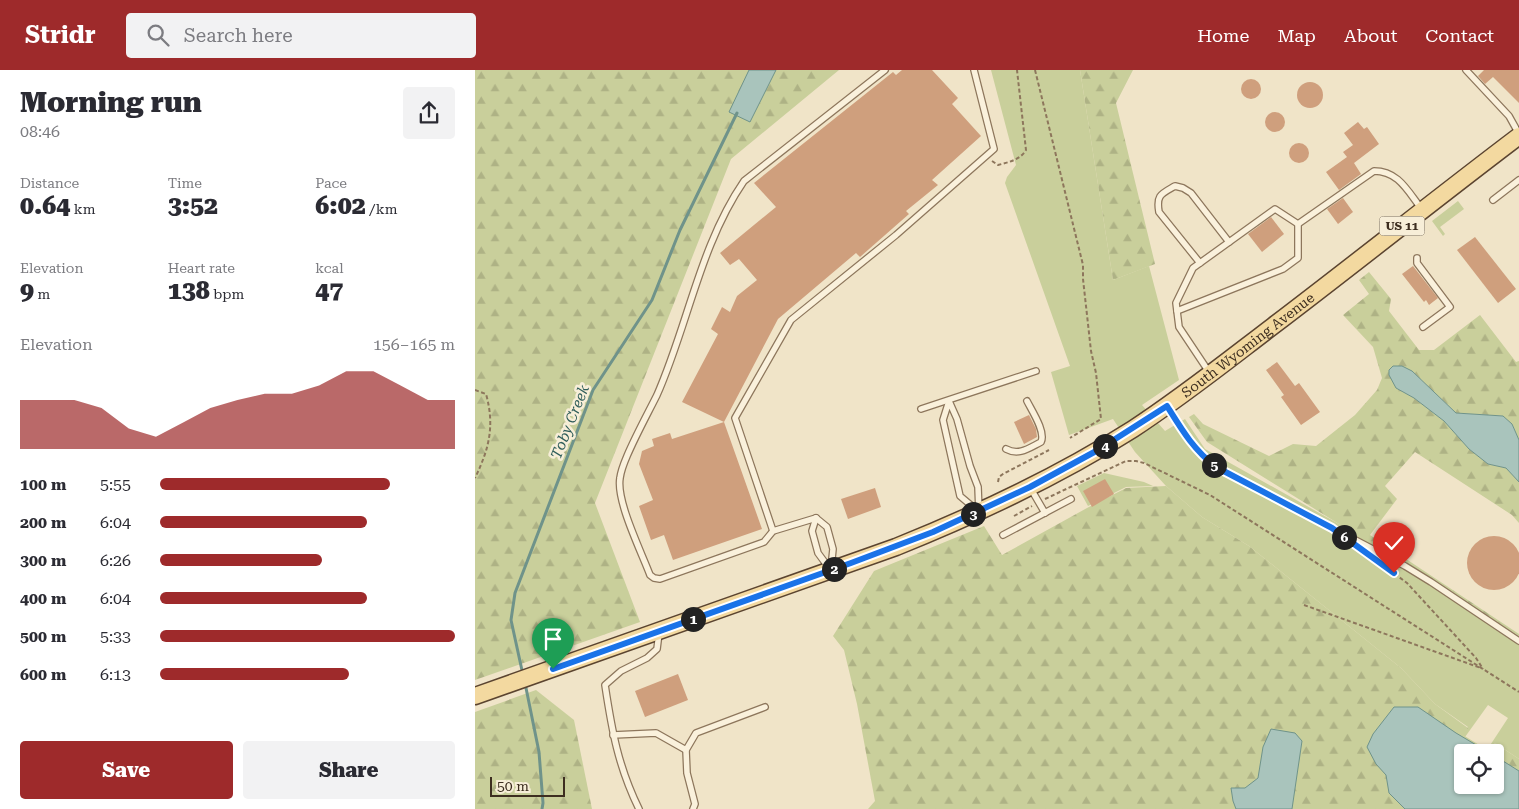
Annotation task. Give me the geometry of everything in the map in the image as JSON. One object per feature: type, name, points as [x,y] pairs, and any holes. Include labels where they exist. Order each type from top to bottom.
[{"type":"main road","name":"South Wyoming Avenue","points":[[475,696],[911,541],[979,512],[1030,487],[1098,450],[1167,406],[1519,135]]},
{"type":"lane","points":[[816,518],[773,531],[764,542],[660,579],[654,578],[650,575],[621,500],[619,478],[636,434],[657,395],[701,268],[731,200],[744,181],[885,70]]},
{"type":"lane","points":[[773,531],[735,418],[791,320],[896,235],[994,149],[974,70]]},
{"type":"lane","points":[[1466,70],[1509,116],[1519,135]]},
{"type":"lane","points":[[1298,224],[1374,171],[1388,172],[1395,176],[1422,210]]},
{"type":"lane","points":[[1493,200],[1519,180]]},
{"type":"lane","points":[[1200,263],[1159,212],[1157,203],[1159,196],[1175,186],[1191,193],[1229,242]]},
{"type":"lane","points":[[1210,374],[1179,327],[1176,303],[1193,268],[1275,209],[1298,224]]},
{"type":"lane","points":[[1177,311],[1283,270],[1298,258],[1298,224]]},
{"type":"lane","points":[[1417,258],[1417,263],[1450,307],[1423,327]]},
{"type":"lane","points":[[921,409],[1037,371]]},
{"type":"lane","points":[[949,401],[957,419],[978,487],[979,512]]},
{"type":"lane","points":[[949,401],[943,420],[960,496],[979,512]]},
{"type":"lane","points":[[1006,449],[1012,452],[1020,452],[1041,442],[1043,439],[1043,433],[1027,401]]},
{"type":"lane","points":[[1167,406],[1194,447],[1216,467],[1425,578],[1519,641]]},
{"type":"lane","points":[[1030,487],[1045,513]]},
{"type":"lane","points":[[1003,534],[1071,499]]},
{"type":"lane","points":[[816,518],[812,531],[817,553],[830,571]]},
{"type":"lane","points":[[816,518],[827,527],[833,549],[830,571]]},
{"type":"lane","points":[[639,809],[621,765],[613,735],[605,684],[621,671],[647,658],[657,649],[660,631]]},
{"type":"lane","points":[[693,809],[695,804],[687,773],[686,750],[696,733],[765,707]]},
{"type":"lane","points":[[613,735],[656,733],[686,750]]},
{"type":"path","points":[[985,156],[998,165],[1018,159],[1026,150],[1017,70]]},
{"type":"path","points":[[1035,70],[1083,265],[1091,351],[1096,373],[1101,419],[1070,438]]},
{"type":"path","points":[[475,390],[486,394],[491,410],[490,440],[475,478]]},
{"type":"path","points":[[998,482],[999,477],[1003,474],[1049,450]]},
{"type":"path","points":[[1040,502],[1125,461],[1144,463],[1210,495],[1519,692]]},
{"type":"path","points":[[1014,516],[1031,507]]},
{"type":"path","points":[[1379,562],[1407,583],[1476,658],[1484,670]]},
{"type":"path","points":[[1304,605],[1484,670]]},
{"type":"green space","points":[[475,70],[839,70],[731,159],[595,503],[640,622],[475,680]]},
{"type":"green space","points":[[991,70],[1080,70],[1113,280],[1149,266],[1179,380],[1142,405],[1165,431],[1185,419],[1205,449],[1373,543],[1519,636],[1519,759],[1504,749],[1504,744],[1491,744],[1508,718],[1488,705],[1465,737],[1462,735],[1468,727],[1435,704],[1401,668],[1249,546],[1202,517],[1166,486],[1135,452],[1113,419],[1069,435],[1051,372],[1070,366],[1005,183],[1016,165]]},
{"type":"green space","points":[[1080,70],[1133,70],[1116,103],[1155,264],[1113,280]]},
{"type":"green space","points":[[1458,201],[1464,209],[1440,227],[1445,234],[1443,236],[1432,221]]},
{"type":"green space","points":[[1369,272],[1391,299],[1389,311],[1419,350],[1434,350],[1480,315],[1516,362],[1519,361],[1519,440],[1512,424],[1503,416],[1456,413],[1412,371],[1396,388],[1414,398],[1444,421],[1469,449],[1488,464],[1506,468],[1519,482],[1519,523],[1512,515],[1415,452],[1385,486],[1397,499],[1370,535],[1519,634],[1519,636],[1207,442],[1189,417],[1194,414],[1203,424],[1269,456],[1293,444],[1316,446],[1355,415],[1377,390],[1382,378],[1373,347],[1343,315],[1369,294],[1359,280]]},
{"type":"green space","points":[[1104,473],[1144,482],[1153,486],[1126,487],[1088,506],[1077,486]]},
{"type":"green space","points":[[1166,486],[1202,517],[1249,546],[1401,668],[1435,704],[1468,728],[1463,735],[1478,744],[1454,744],[1454,794],[1504,794],[1504,749],[1519,759],[1519,809],[868,809],[875,801],[857,704],[844,650],[833,636],[874,571],[984,526],[1002,555],[1126,488]]},
{"type":"green space","points":[[536,690],[574,720],[592,809],[475,809],[475,712]]},
{"type":"water","points":[[749,70],[776,70],[750,122],[729,112]]},
{"type":"water","points":[[1393,366],[1402,366],[1412,371],[1456,413],[1503,416],[1512,424],[1519,440],[1519,482],[1506,468],[1488,464],[1469,449],[1444,421],[1414,398],[1396,388],[1389,375],[1389,370]]},
{"type":"water","points":[[1394,707],[1418,707],[1475,744],[1454,744],[1454,794],[1504,794],[1504,762],[1519,771],[1519,809],[1405,809],[1389,793],[1386,775],[1376,764],[1367,747],[1373,734]]},
{"type":"water","points":[[1271,729],[1295,733],[1302,741],[1292,809],[1236,809],[1231,788],[1245,788],[1258,778],[1263,747]]},
{"type":"building","points":[[902,70],[932,70],[958,98],[952,104],[981,136],[932,180],[938,185],[906,211],[909,214],[860,257],[856,253],[778,319],[724,422],[682,402],[718,334],[711,329],[722,307],[730,312],[737,296],[757,280],[739,259],[730,265],[720,253],[776,207],[754,183],[893,72],[896,75]]},
{"type":"building","points":[[1484,70],[1519,70],[1519,103],[1493,77],[1485,84],[1478,76]]},
{"type":"building","points":[[1251,79],[1258,82],[1261,89],[1258,96],[1251,99],[1244,96],[1241,89],[1244,82]]},
{"type":"building","points":[[1310,82],[1319,86],[1323,95],[1319,104],[1310,108],[1301,104],[1297,95],[1301,86]]},
{"type":"building","points":[[1275,112],[1282,115],[1285,122],[1282,129],[1275,132],[1268,129],[1265,122],[1268,115]]},
{"type":"building","points":[[1358,122],[1364,129],[1367,127],[1379,144],[1354,163],[1361,174],[1339,190],[1326,172],[1347,157],[1343,152],[1353,145],[1344,133]]},
{"type":"building","points":[[1299,143],[1306,146],[1309,153],[1306,160],[1299,163],[1292,160],[1289,153],[1292,146]]},
{"type":"building","points":[[1343,198],[1353,212],[1338,224],[1327,209]]},
{"type":"building","points":[[1271,217],[1284,234],[1262,252],[1248,234]]},
{"type":"building","points":[[1475,237],[1516,289],[1498,303],[1457,250]]},
{"type":"building","points":[[1413,266],[1438,298],[1429,305],[1426,300],[1424,302],[1402,274]]},
{"type":"building","points":[[1277,362],[1295,386],[1299,383],[1320,412],[1301,425],[1281,397],[1284,395],[1266,370]]},
{"type":"building","points":[[1029,415],[1036,429],[1037,437],[1024,444],[1014,422]]},
{"type":"building","points":[[724,422],[762,529],[673,560],[664,535],[651,540],[639,506],[653,500],[639,464],[642,451],[654,446],[652,439],[670,433],[672,439]]},
{"type":"building","points":[[1105,479],[1114,494],[1092,507],[1083,491]]},
{"type":"building","points":[[875,488],[881,507],[848,519],[841,499]]},
{"type":"building","points":[[1489,536],[1499,536],[1509,540],[1519,553],[1520,570],[1517,578],[1509,586],[1499,590],[1489,590],[1479,586],[1471,578],[1467,568],[1467,558],[1471,548],[1479,540]]},
{"type":"building","points":[[678,674],[688,700],[645,717],[635,691]]},
{"type":"waterway","name":"Toby Creek","points":[[523,675],[511,620],[515,593],[593,390],[652,300],[680,230],[737,113]]},
{"type":"waterway","name":"Toby Creek","points":[[525,683],[539,752],[542,809]]},
{"type":"route","points":[[553,669],[896,547],[933,532],[1030,487],[1098,450],[1167,406],[1194,447],[1216,467],[1332,528],[1394,573]]}]
